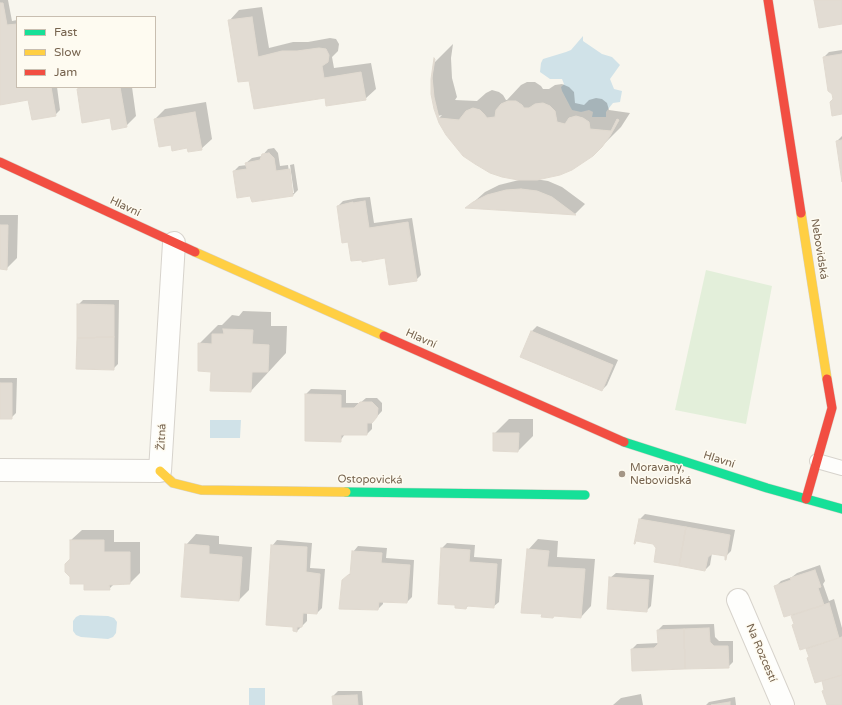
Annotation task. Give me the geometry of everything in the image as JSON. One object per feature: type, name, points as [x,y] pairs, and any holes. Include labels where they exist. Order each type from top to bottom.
[{"type":"street","name":"Nebovidská","points":[[768,0],[832,408],[806,499]]},
{"type":"street","name":"Hlavní","points":[[0,162],[174,243],[632,446],[842,509]]},
{"type":"street","name":"Žitná","points":[[160,471],[174,243]]},
{"type":"street","points":[[0,470],[160,471]]},
{"type":"street","name":"Ostopovická","points":[[160,471],[173,483],[201,490],[585,495]]},
{"type":"street","name":"Na Rozcestí","points":[[738,600],[783,705]]},
{"type":"lane","points":[[817,461],[842,468]]},
{"type":"green space","points":[[706,270],[772,286],[746,424],[675,410]]},
{"type":"shaded area","points":[[583,36],[583,41],[602,54],[612,57],[620,65],[610,79],[614,89],[622,91],[620,102],[613,103],[606,112],[606,117],[592,117],[593,112],[589,110],[581,112],[572,110],[562,91],[561,87],[564,84],[562,79],[550,79],[540,72],[543,59],[571,50]]},
{"type":"shaded area","points":[[210,420],[241,420],[240,438],[210,438]]},
{"type":"shaded area","points":[[80,615],[108,616],[114,618],[117,622],[116,633],[113,637],[108,639],[81,637],[76,635],[73,631],[73,621]]},
{"type":"shaded area","points":[[249,688],[265,688],[265,705],[249,705]]},
{"type":"building","points":[[814,0],[842,0],[842,24],[819,28]]},
{"type":"building","points":[[0,3],[3,3],[7,25],[16,24],[16,88],[51,88],[56,116],[32,120],[28,100],[0,105]]},
{"type":"building","points":[[252,17],[258,57],[282,51],[297,51],[319,48],[326,49],[329,55],[328,62],[322,66],[324,78],[361,72],[366,100],[326,106],[325,98],[254,109],[249,81],[238,82],[228,20]]},
{"type":"building","points":[[842,54],[842,114],[832,116],[830,102],[833,99],[832,94],[828,91],[823,57]]},
{"type":"building","points":[[434,58],[432,77],[434,97],[439,118],[459,120],[466,111],[473,108],[480,110],[487,118],[495,117],[496,110],[501,104],[508,101],[516,101],[524,108],[529,108],[535,104],[543,103],[550,106],[555,111],[557,122],[565,124],[569,118],[576,116],[583,118],[589,122],[590,129],[611,131],[617,119],[619,120],[610,136],[593,156],[572,170],[560,175],[537,180],[518,180],[490,173],[463,156],[446,135],[439,123],[431,94],[431,79]]},
{"type":"building","points":[[120,88],[127,127],[112,130],[110,118],[82,123],[77,89]]},
{"type":"building","points":[[195,112],[202,150],[188,152],[187,148],[172,151],[171,145],[159,147],[154,119]]},
{"type":"building","points":[[842,140],[842,182],[836,141]]},
{"type":"building","points":[[269,153],[274,158],[276,171],[290,169],[293,196],[252,202],[250,196],[237,198],[233,171],[247,169],[245,163],[260,160],[262,154]]},
{"type":"building","points":[[521,189],[537,191],[552,197],[576,215],[465,208],[487,195],[506,190]]},
{"type":"building","points":[[365,201],[369,228],[408,222],[417,281],[389,285],[385,258],[362,262],[362,260],[351,261],[348,242],[342,243],[337,206]]},
{"type":"building","points":[[0,225],[8,225],[7,270],[0,269]]},
{"type":"building","points":[[77,304],[114,305],[114,337],[77,338]]},
{"type":"building","points":[[223,329],[253,330],[252,344],[269,345],[268,372],[252,372],[251,392],[210,391],[211,372],[198,371],[198,343],[212,344],[212,334],[224,334]]},
{"type":"building","points":[[531,331],[613,365],[602,391],[520,357]]},
{"type":"building","points":[[114,337],[114,370],[76,369],[77,338]]},
{"type":"building","points":[[0,383],[12,383],[12,419],[0,419]]},
{"type":"building","points":[[305,394],[341,395],[341,408],[354,408],[360,402],[372,402],[378,408],[377,417],[372,423],[367,423],[367,435],[341,435],[341,442],[305,441]]},
{"type":"building","points":[[493,433],[519,433],[518,452],[493,451]]},
{"type":"building","points":[[639,519],[686,527],[679,566],[654,562],[656,548],[653,544],[636,541],[634,544]]},
{"type":"building","points":[[686,527],[730,535],[726,560],[725,556],[712,554],[708,557],[705,571],[679,566]]},
{"type":"building","points":[[70,540],[104,540],[104,552],[130,552],[130,584],[109,585],[110,590],[84,590],[84,584],[70,584],[70,577],[65,572],[65,564],[70,559]]},
{"type":"building","points":[[185,544],[209,546],[209,554],[242,557],[239,601],[181,597]]},
{"type":"building","points":[[271,545],[307,547],[306,572],[320,574],[317,614],[303,613],[302,627],[297,627],[297,632],[293,631],[293,627],[266,625]]},
{"type":"building","points":[[441,548],[470,550],[469,562],[497,564],[494,608],[467,606],[466,609],[455,608],[455,605],[438,604]]},
{"type":"building","points":[[527,549],[549,551],[547,567],[585,569],[581,618],[554,616],[553,618],[541,617],[542,614],[521,613]]},
{"type":"building","points":[[352,551],[382,553],[381,563],[410,565],[407,603],[379,602],[378,610],[339,609],[342,580],[350,575]]},
{"type":"building","points":[[815,570],[821,587],[818,588],[824,605],[784,617],[774,586],[791,580],[790,578]]},
{"type":"building","points":[[609,577],[649,580],[647,612],[607,609]]},
{"type":"building","points":[[829,603],[839,638],[800,650],[792,625],[794,624],[791,616]]},
{"type":"building","points":[[709,628],[710,642],[714,646],[728,646],[729,668],[685,669],[684,629]]},
{"type":"building","points":[[684,629],[685,669],[632,671],[631,649],[654,648],[658,644],[657,630]]},
{"type":"building","points":[[842,637],[842,675],[815,683],[807,658],[809,657],[806,649]]},
{"type":"building","points":[[842,675],[842,705],[827,705],[822,691],[824,690],[822,681]]},
{"type":"building","points":[[357,695],[358,705],[333,705],[332,696]]},
{"type":"building","points":[[730,702],[730,705],[711,705]]},
{"type":"traffic: fast","points":[[624,442],[767,488],[842,509]]},
{"type":"traffic: fast","points":[[346,492],[585,495]]},
{"type":"traffic: slow","points":[[801,213],[827,379]]},
{"type":"traffic: slow","points":[[195,252],[384,336]]},
{"type":"traffic: slow","points":[[160,471],[173,483],[201,490],[346,492]]},
{"type":"traffic: jam","points":[[768,0],[801,213]]},
{"type":"traffic: jam","points":[[0,162],[195,252]]},
{"type":"traffic: jam","points":[[384,336],[624,442]]},
{"type":"traffic: jam","points":[[806,499],[832,408],[827,379]]},
{"type":"place","name":"Moravany, Nebovidská","points":[[622,474]]}]
